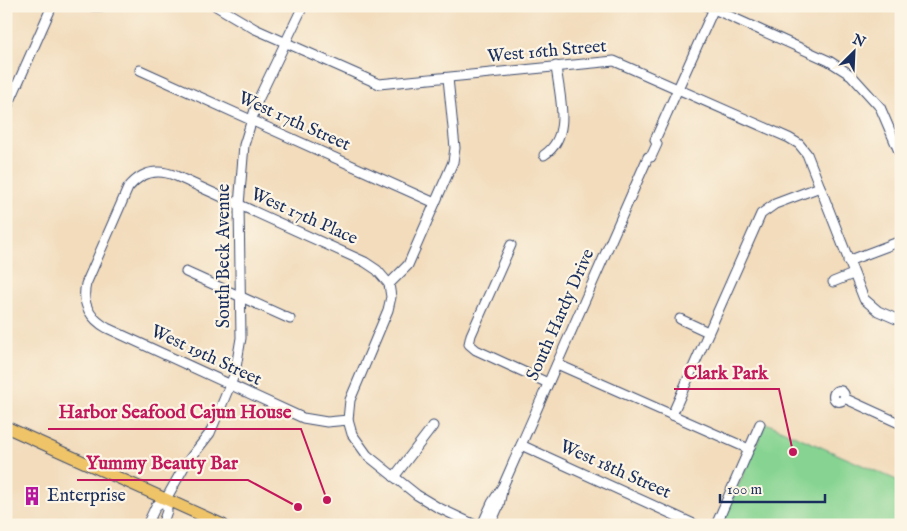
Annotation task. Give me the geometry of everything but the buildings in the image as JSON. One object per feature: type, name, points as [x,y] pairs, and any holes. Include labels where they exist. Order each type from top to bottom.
[{"type":"main road","points":[[6,427],[222,525]]},
{"type":"street","points":[[6,110],[52,6]]},
{"type":"street","points":[[94,6],[100,6]]},
{"type":"street","name":"West 16th Street","points":[[216,6],[247,25],[379,84],[614,61],[678,88],[799,144],[807,154],[853,274],[867,303],[878,311],[901,321]]},
{"type":"street","name":"South Beck Avenue","points":[[166,499],[185,465],[210,433],[231,385],[240,344],[239,205],[242,161],[251,120],[266,82],[303,6]]},
{"type":"street","points":[[712,7],[828,61],[851,75],[880,107],[900,150]]},
{"type":"street","name":"South Hardy Drive","points":[[482,525],[492,503],[503,486],[648,157],[646,154],[651,142],[655,140],[712,7]]},
{"type":"street","points":[[544,155],[557,143],[562,126],[556,66]]},
{"type":"street","name":"West 17th Street","points":[[140,70],[435,204]]},
{"type":"street","points":[[448,78],[455,153],[452,166],[408,265],[389,284],[391,297],[388,310],[352,394],[348,420],[352,434],[362,450],[394,477],[430,503],[475,525]]},
{"type":"street","name":"West 17th Place","points":[[84,290],[124,195],[142,169],[170,174],[364,262],[377,270],[389,284]]},
{"type":"street","points":[[672,415],[762,214],[775,204],[820,187]]},
{"type":"street","points":[[848,261],[901,241]]},
{"type":"street","points":[[511,245],[471,335],[469,344],[476,350],[548,383]]},
{"type":"street","points":[[186,272],[290,319]]},
{"type":"street","points":[[833,282],[853,274]]},
{"type":"street","name":"West 19th Street","points":[[84,290],[83,309],[107,328],[308,420],[326,422],[348,420]]},
{"type":"street","points":[[680,319],[708,332]]},
{"type":"street","points":[[557,364],[749,449]]},
{"type":"street","points":[[844,398],[901,424]]},
{"type":"street","points":[[716,525],[760,424]]},
{"type":"street","points":[[394,477],[433,426]]},
{"type":"street","name":"West 18th Street","points":[[521,445],[696,525]]},
{"type":"street","name":"South Hardy Drive","points":[[490,525],[499,506],[503,486]]},
{"type":"street","points":[[147,525],[156,506],[166,499]]},
{"type":"street","points":[[162,525],[167,512],[166,499]]},
{"type":"green space","points":[[766,423],[901,482],[901,525],[721,525]]},
{"type":"place","name":"Clark Park","points":[[793,452]]},
{"type":"place","name":"Enterprise","points":[[32,496]]},
{"type":"place","name":"Harbor Seafood Cajun House","points":[[327,500]]},
{"type":"place","name":"Yummy Beauty Bar","points":[[298,507]]}]
